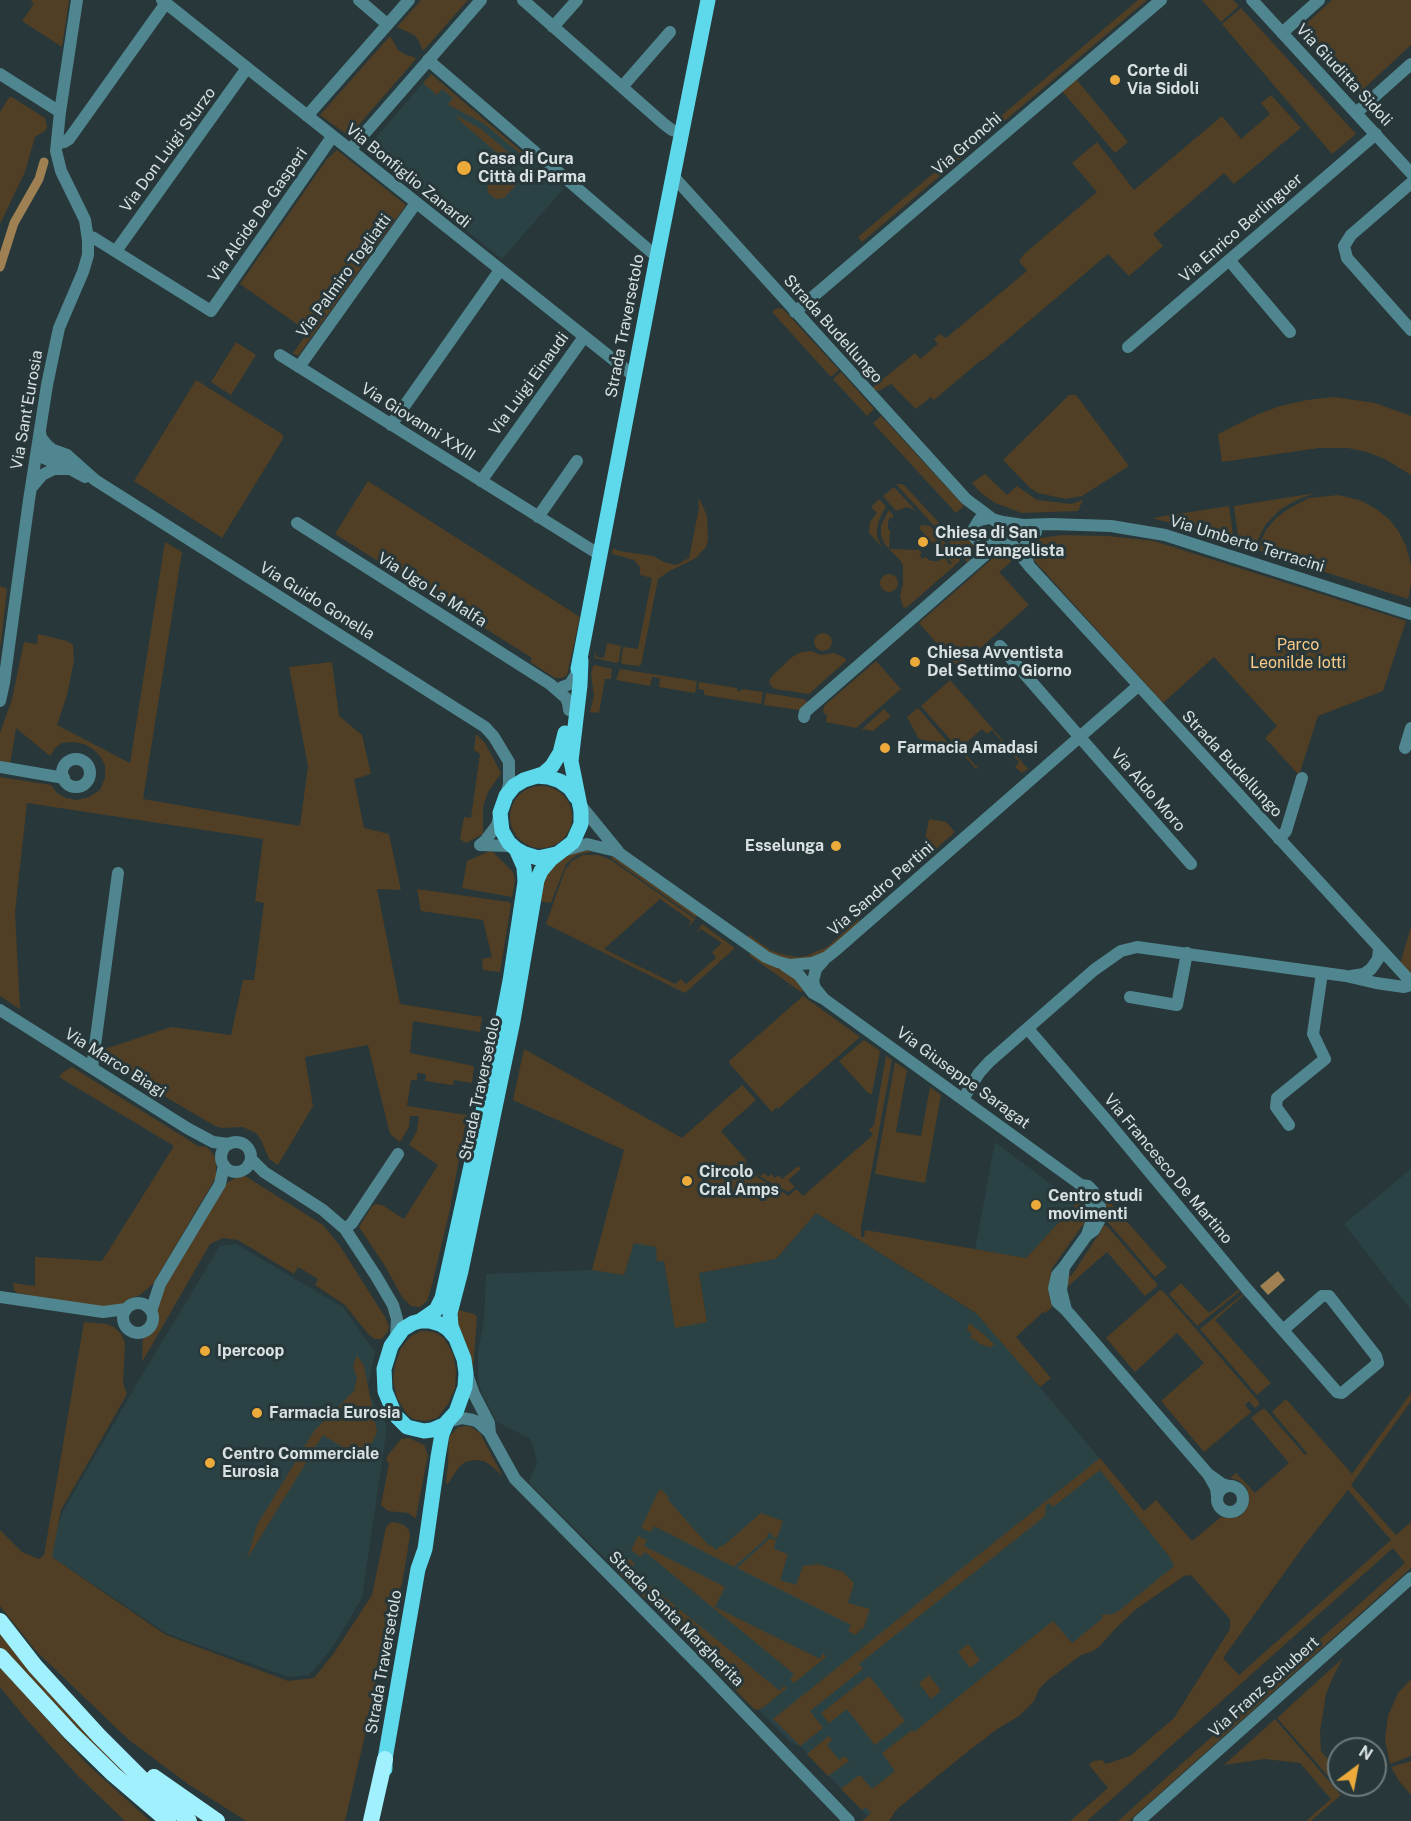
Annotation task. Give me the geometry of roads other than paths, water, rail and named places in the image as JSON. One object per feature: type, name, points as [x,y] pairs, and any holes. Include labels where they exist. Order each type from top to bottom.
[{"type":"highway","points":[[0,1621],[47,1679],[113,1751],[189,1821]]},
{"type":"highway","points":[[0,1656],[71,1733],[113,1774],[168,1821]]},
{"type":"highway","points":[[47,1679],[147,1772],[217,1821]]},
{"type":"highway","points":[[71,1733],[99,1772],[155,1821]]},
{"type":"highway","points":[[371,1821],[385,1759]]},
{"type":"main road","name":"Strada Traversetolo","points":[[506,796],[519,782],[549,770],[558,758],[564,741],[569,695],[579,667],[708,0]]},
{"type":"main road","name":"Strada Traversetolo","points":[[385,1782],[385,1759],[418,1569],[424,1549],[442,1434],[462,1400],[465,1387],[466,1373],[463,1354],[455,1337],[450,1313],[461,1271],[513,1021],[537,880],[543,868],[573,842],[579,831],[581,818],[571,761],[569,695]]},
{"type":"main road","points":[[536,776],[560,781],[570,788],[578,801]]},
{"type":"main road","points":[[500,813],[506,796]]},
{"type":"main road","name":"Strada Traversetolo","points":[[396,1338],[406,1327],[436,1310],[442,1298],[499,1038],[525,882],[524,867],[516,849],[509,843],[502,831],[500,813]]},
{"type":"main road","points":[[516,849],[538,858],[560,853]]},
{"type":"main road","points":[[420,1321],[440,1324],[455,1337]]},
{"type":"main road","points":[[396,1338],[385,1364],[385,1391],[390,1407],[397,1418],[407,1427],[415,1430],[432,1430],[447,1422]]},
{"type":"main road","points":[[415,1430],[432,1446],[438,1457]]},
{"type":"main road","name":"Strada Traversetolo","points":[[377,1821],[392,1761],[417,1620],[424,1570],[424,1549]]},
{"type":"street","points":[[77,0],[60,112],[58,163],[83,216],[88,236],[116,252]]},
{"type":"street","points":[[359,0],[387,24]]},
{"type":"street","points":[[307,116],[409,0]]},
{"type":"street","points":[[350,150],[481,0]]},
{"type":"street","points":[[523,0],[667,126],[682,133]]},
{"type":"street","points":[[553,27],[577,0]]},
{"type":"street","name":"Via Gronchi","points":[[795,312],[1161,0]]},
{"type":"street","name":"Via Giuditta Sidoli","points":[[1252,0],[1411,173]]},
{"type":"street","points":[[1282,33],[1319,0]]},
{"type":"street","points":[[57,143],[69,139],[164,2]]},
{"type":"street","name":"Via Bonfiglio Zanardi","points":[[164,2],[634,376]]},
{"type":"street","points":[[622,87],[670,32]]},
{"type":"street","points":[[428,60],[657,257]]},
{"type":"street","points":[[1356,113],[1411,64]]},
{"type":"street","name":"Via Don Luigi Sturzo","points":[[116,252],[247,68]]},
{"type":"street","points":[[0,74],[60,112]]},
{"type":"street","name":"Via Enrico Berlinguer","points":[[1128,347],[1376,134]]},
{"type":"street","name":"Via Alcide De Gasperi","points":[[116,252],[211,311],[332,137]]},
{"type":"street","name":"Strada Budellungo","points":[[673,176],[970,503],[999,526],[992,540]]},
{"type":"street","points":[[1411,183],[1351,235],[1344,246],[1347,258],[1411,330]]},
{"type":"street","name":"Via Palmiro Togliatti","points":[[299,367],[416,203]]},
{"type":"street","name":"Via Sant'Eurosia","points":[[0,701],[46,390],[58,332],[88,255],[88,236]]},
{"type":"street","points":[[1229,260],[1290,332]]},
{"type":"street","points":[[391,424],[500,270]]},
{"type":"street","name":"Via Luigi Einaudi","points":[[481,481],[584,337]]},
{"type":"street","name":"Via Giovanni XXIII","points":[[280,355],[600,555]]},
{"type":"street","name":"Via Guido Gonella","points":[[40,432],[51,451],[67,455],[98,482]]},
{"type":"street","points":[[35,462],[39,456],[51,451]]},
{"type":"street","name":"Via Guido Gonella","points":[[51,451],[43,455],[44,458],[98,482],[477,721],[492,734],[508,760],[528,775],[536,776]]},
{"type":"street","points":[[538,517],[577,461]]},
{"type":"street","points":[[30,495],[34,483],[45,473],[58,468],[70,469]]},
{"type":"street","name":"Strada Budellungo","points":[[970,503],[976,523],[973,533],[1018,554],[1411,984]]},
{"type":"street","points":[[976,523],[982,519],[991,518]]},
{"type":"street","name":"Via Umberto Terracini","points":[[991,518],[1018,524],[1125,527],[1175,538],[1411,614]]},
{"type":"street","name":"Via Ugo La Malfa","points":[[297,523],[569,695]]},
{"type":"street","name":"Via Umberto Terracini","points":[[992,540],[1010,530],[1052,531],[1070,526]]},
{"type":"street","points":[[1030,567],[1024,548],[1035,532]]},
{"type":"street","points":[[804,717],[805,712],[969,567],[979,551],[992,540]]},
{"type":"street","name":"Via Aldo Moro","points":[[1000,646],[1191,864]]},
{"type":"street","name":"Via Sandro Pertini","points":[[560,853],[587,844],[621,854],[763,955],[778,962],[804,965],[827,957],[1138,686]]},
{"type":"street","points":[[1404,748],[1411,728]]},
{"type":"street","points":[[506,796],[508,760]]},
{"type":"street","points":[[0,767],[63,778]]},
{"type":"street","points":[[1279,839],[1286,831],[1302,778]]},
{"type":"street","name":"Via Sandro Pertini","points":[[578,801],[621,854]]},
{"type":"street","points":[[500,813],[497,825],[480,845],[508,846],[516,849]]},
{"type":"street","points":[[92,1068],[118,873]]},
{"type":"street","points":[[963,1099],[986,1065],[1094,970],[1121,951],[1146,947],[1346,976],[1364,974],[1375,965],[1379,948]]},
{"type":"street","points":[[1130,997],[1177,1005],[1187,953]]},
{"type":"street","points":[[804,965],[798,971],[808,977],[827,957]]},
{"type":"street","name":"Via Giuseppe Saragat","points":[[778,962],[808,977],[813,993],[1093,1191],[1100,1206],[1100,1215],[1093,1231],[1087,1235],[1055,1278],[1054,1292],[1058,1304],[1066,1310],[1208,1474],[1216,1488],[1217,1496]]},
{"type":"street","points":[[1375,965],[1395,965],[1391,984]]},
{"type":"street","points":[[1266,1107],[1325,1059],[1313,1034],[1322,973]]},
{"type":"street","points":[[1346,976],[1356,980],[1404,987],[1411,984]]},
{"type":"street","name":"Via Marco Biagi","points":[[0,1010],[149,1105],[213,1142],[225,1154]]},
{"type":"street","name":"Via Francesco De Martino","points":[[1028,1029],[1283,1330],[1337,1392],[1342,1393],[1378,1363],[1376,1356],[1329,1296],[1322,1296],[1283,1330]]},
{"type":"street","points":[[1277,1098],[1276,1107],[1288,1125]]},
{"type":"street","points":[[151,1311],[160,1284],[220,1184],[225,1154],[238,1143],[246,1146],[251,1154],[246,1166],[220,1184]]},
{"type":"street","points":[[225,1154],[231,1171],[246,1166],[264,1172],[323,1210],[345,1229],[393,1305],[397,1319],[396,1338]]},
{"type":"street","points":[[345,1229],[352,1223],[398,1154]]},
{"type":"street","points":[[125,1325],[123,1316],[160,1284]]},
{"type":"street","points":[[0,1297],[103,1312],[144,1304],[153,1315],[152,1324],[146,1331],[132,1332],[103,1312]]},
{"type":"street","points":[[393,1305],[405,1315],[420,1321]]},
{"type":"street","name":"Strada Santa Margherita","points":[[466,1373],[489,1423],[490,1434]]},
{"type":"street","name":"Strada Santa Margherita","points":[[447,1422],[462,1418],[478,1422],[490,1434],[514,1479],[705,1671],[849,1821]]},
{"type":"street","name":"Via Giuseppe Saragat","points":[[1208,1474],[1229,1486]]},
{"type":"street","points":[[1229,1486],[1237,1488],[1242,1494],[1242,1502],[1238,1509],[1230,1511],[1221,1508],[1217,1496],[1221,1489],[1229,1486]]},
{"type":"street","name":"Via Franz Schubert","points":[[1139,1821],[1411,1578]]},
{"type":"waterway","points":[[0,267],[14,223],[39,179],[44,162]]},
{"type":"place","name":"Corte di Via Sidoli","points":[[1115,80]]},
{"type":"place","name":"Casa di Cura Città di Parma","points":[[464,168]]},
{"type":"place","name":"Chiesa di San Luca Evangelista","points":[[923,542]]},
{"type":"place","name":"Chiesa Avventista Del Settimo Giorno","points":[[915,662]]},
{"type":"place","name":"Farmacia Amadasi","points":[[885,748]]},
{"type":"place","name":"Esselunga","points":[[836,846]]},
{"type":"place","name":"Circolo Cral Amps","points":[[687,1181]]},
{"type":"place","name":"Centro studi movimenti","points":[[1036,1205]]},
{"type":"place","name":"Ipercoop","points":[[205,1351]]},
{"type":"place","name":"Farmacia Eurosia","points":[[257,1413]]},
{"type":"place","name":"Centro Commerciale Eurosia","points":[[210,1463]]},
{"type":"park label","name":"Parco Leonilde Iotti","points":[[1298,654]]}]
